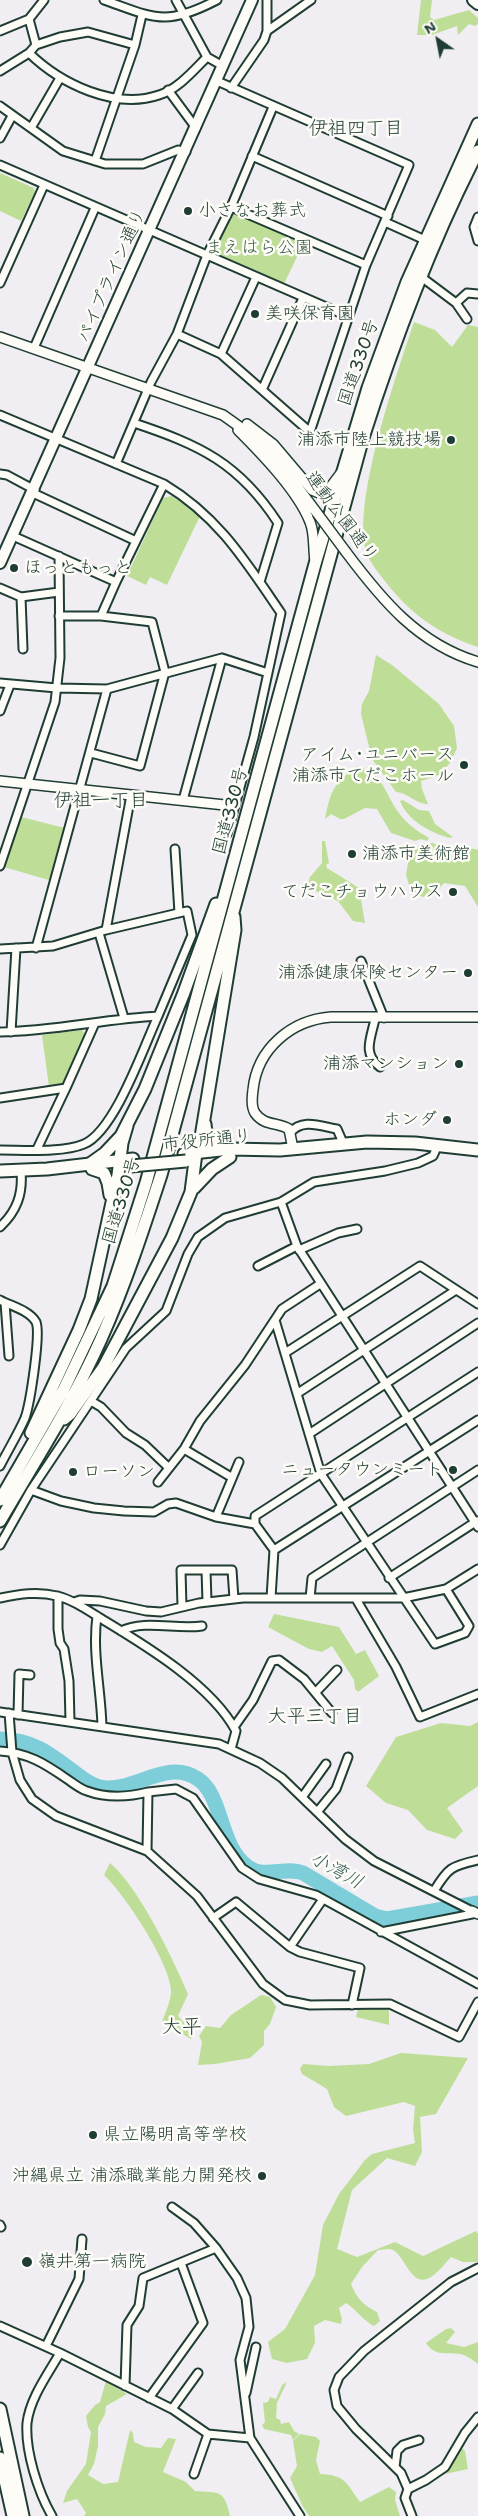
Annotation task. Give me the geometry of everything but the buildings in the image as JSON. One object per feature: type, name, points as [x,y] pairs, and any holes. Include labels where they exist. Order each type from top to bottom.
[{"type":"main road","points":[[473,0],[478,4]]},
{"type":"main road","name":"パイプライン通り","points":[[0,563],[186,152],[250,1]]},
{"type":"main road","name":"国道330号","points":[[0,1500],[63,1391],[113,1286],[146,1183],[342,471],[371,379],[406,282],[478,124]]},
{"type":"main road","name":"国道330号","points":[[0,1521],[101,1340],[141,1239],[350,484],[381,381],[443,220],[477,157]]},
{"type":"main road","points":[[112,1207],[107,1179],[104,1174],[92,1166],[110,1148],[127,1126],[145,1089],[176,1014],[218,899],[228,884]]},
{"type":"main road","points":[[192,1192],[191,1157],[204,1115],[235,930],[234,905]]},
{"type":"main road","points":[[54,1427],[70,1414],[103,1368],[155,1273],[192,1192],[212,1169],[230,1153],[216,1146],[208,1138],[204,1115]]},
{"type":"main road","points":[[26,1456],[27,1441],[80,1330],[91,1299],[112,1207],[126,1163],[127,1126]]},
{"type":"main road","name":"市役所通り","points":[[0,1171],[47,1169],[63,1171],[92,1166],[230,1153],[394,1142],[478,1150]]},
{"type":"main road","points":[[0,2409],[23,2516]]},
{"type":"main road","points":[[0,2458],[13,2516]]},
{"type":"street","points":[[0,31],[30,18],[44,0]]},
{"type":"street","points":[[104,0],[142,15],[169,18],[183,16],[216,0]]},
{"type":"street","points":[[176,0],[207,57],[224,66]]},
{"type":"street","points":[[231,88],[264,40],[267,31],[267,0]]},
{"type":"street","points":[[267,31],[310,0]]},
{"type":"street","points":[[95,161],[135,45],[142,15]]},
{"type":"street","points":[[30,18],[36,45]]},
{"type":"street","points":[[0,71],[29,53],[36,45],[60,37],[88,32],[135,45]]},
{"type":"street","points":[[29,53],[60,78],[117,98],[135,100],[160,95],[184,80],[207,57]]},
{"type":"street","points":[[31,128],[60,78]]},
{"type":"street","points":[[176,334],[221,354],[310,432],[347,316],[366,265],[409,165],[217,81]]},
{"type":"street","points":[[168,90],[196,128]]},
{"type":"street","points":[[0,106],[63,151],[105,164],[143,164],[178,150],[186,152]]},
{"type":"street","points":[[116,464],[149,388],[176,334],[207,255],[231,207],[273,107]]},
{"type":"street","points":[[0,138],[12,116]]},
{"type":"street","points":[[252,156],[386,219],[425,240]]},
{"type":"street","points":[[0,165],[95,208],[347,316]]},
{"type":"street","points":[[0,283],[44,185]]},
{"type":"street","points":[[231,207],[366,265]]},
{"type":"street","points":[[34,348],[95,208]]},
{"type":"street","points":[[478,217],[474,227],[478,241]]},
{"type":"street","points":[[420,276],[456,302],[467,319]]},
{"type":"street","points":[[221,354],[256,277]]},
{"type":"street","points":[[456,302],[467,293],[478,294]]},
{"type":"street","points":[[262,390],[303,298]]},
{"type":"street","name":"運動公園通り","points":[[0,337],[223,415],[261,442],[276,458],[380,596],[406,624],[444,648],[478,662]]},
{"type":"street","points":[[223,415],[245,423],[266,436],[312,490],[319,493],[329,489],[342,471]]},
{"type":"street","points":[[223,415],[264,456],[305,512],[313,531],[315,564]]},
{"type":"street","points":[[0,416],[164,484],[202,510],[241,555],[281,613],[254,737],[227,834]]},
{"type":"street","points":[[134,423],[176,437],[216,456],[246,482],[267,506],[278,523],[260,582]]},
{"type":"street","points":[[0,474],[7,475],[34,491],[136,541]]},
{"type":"street","points":[[101,616],[164,484]]},
{"type":"street","points":[[13,536],[116,582]]},
{"type":"street","points":[[0,866],[26,784],[41,747],[57,688],[60,658],[59,556]]},
{"type":"street","points":[[0,588],[21,596],[59,592]]},
{"type":"street","points":[[21,596],[23,648]]},
{"type":"street","points":[[59,616],[101,616],[152,622],[165,672],[140,766],[91,753]]},
{"type":"street","points":[[0,683],[57,688],[107,689],[222,658],[268,673]]},
{"type":"street","points":[[183,800],[222,658]]},
{"type":"street","points":[[0,711],[10,685]]},
{"type":"street","points":[[36,948],[107,689]]},
{"type":"street","points":[[0,781],[234,806]]},
{"type":"street","points":[[124,1018],[103,932],[130,795]]},
{"type":"street","points":[[175,849],[179,913]]},
{"type":"street","points":[[0,949],[53,946],[187,911],[192,934],[158,1016],[113,1115],[102,1130],[83,1145],[0,1150]]},
{"type":"street","points":[[11,1032],[16,948]]},
{"type":"street","points":[[360,961],[380,1019],[368,1053],[371,1061],[380,1067]]},
{"type":"street","points":[[0,1032],[158,1016]]},
{"type":"street","points":[[293,1149],[290,1133],[286,1128],[265,1122],[253,1108],[252,1097],[256,1074],[270,1049],[290,1029],[311,1020],[331,1017],[380,1019],[446,1016],[478,1018]]},
{"type":"street","points":[[37,1149],[95,1023]]},
{"type":"street","points":[[0,1098],[66,1088]]},
{"type":"street","points":[[290,1133],[296,1126],[302,1123],[337,1129],[344,1145]]},
{"type":"street","points":[[0,1545],[32,1490],[126,1348],[166,1311],[188,1254],[198,1237],[225,1218],[281,1202],[314,1182],[385,1171],[418,1163],[433,1156],[438,1145]]},
{"type":"street","points":[[0,1227],[10,1218],[17,1205],[22,1186],[21,1171]]},
{"type":"street","points":[[281,1202],[298,1248],[477,1523],[389,1578]]},
{"type":"street","points":[[258,1266],[338,1233],[357,1229]]},
{"type":"street","points":[[285,1353],[420,1266],[478,1304]]},
{"type":"street","points":[[158,1482],[184,1449],[200,1422],[245,1365],[275,1320],[288,1305],[320,1284]]},
{"type":"street","points":[[298,1393],[456,1290]]},
{"type":"street","points":[[2,1301],[9,1356]]},
{"type":"street","points":[[0,1466],[25,1417],[35,1361],[38,1329],[36,1323],[28,1314],[2,1301]]},
{"type":"street","points":[[275,1320],[321,1474],[435,1644],[464,1633],[469,1626],[446,1589]]},
{"type":"street","points":[[309,1434],[478,1322]]},
{"type":"street","points":[[270,1598],[274,1550],[255,1524],[254,1516],[478,1372]]},
{"type":"street","points":[[91,1401],[101,1407],[126,1433],[145,1445],[169,1468]]},
{"type":"street","points":[[274,1550],[478,1420]]},
{"type":"street","points":[[184,1449],[231,1478]]},
{"type":"street","points":[[216,1517],[239,1462]]},
{"type":"street","points":[[310,1598],[312,1578],[478,1470]]},
{"type":"street","points":[[32,1490],[60,1501],[94,1508],[154,1512],[171,1502],[216,1517],[255,1524]]},
{"type":"street","points":[[74,1602],[80,1600],[100,1600],[146,1611],[161,1612],[207,1602],[234,1599],[403,1598],[446,1589],[478,1569]]},
{"type":"street","points":[[182,1608],[181,1570],[232,1570],[234,1599]]},
{"type":"street","points":[[206,1570],[207,1602]]},
{"type":"street","points":[[0,1598],[31,1593],[58,1596],[74,1602],[121,1631],[176,1668],[215,1703],[236,1731],[231,1749]]},
{"type":"street","points":[[58,1596],[58,1629],[60,1643],[64,1650],[69,1681],[70,1721]]},
{"type":"street","points":[[356,1599],[396,1667],[420,1717],[478,1694]]},
{"type":"street","points":[[97,1616],[95,1654],[101,1696],[102,1726]]},
{"type":"street","points":[[121,1631],[133,1625],[185,1629],[202,1626]]},
{"type":"street","points":[[234,1727],[253,1700],[272,1661],[279,1660],[304,1680],[332,1713]]},
{"type":"street","points":[[316,1692],[337,1670]]},
{"type":"street","points":[[18,1715],[18,1674],[30,1675]]},
{"type":"street","points":[[0,1712],[220,1744],[260,1763],[303,1796],[345,1839],[374,1861],[476,1913]]},
{"type":"street","points":[[9,1714],[12,1752],[20,1780],[26,1791],[43,1808],[81,1827],[147,1851],[198,1896],[263,1984],[285,2000],[310,2005],[390,2004],[459,2037],[478,2002]]},
{"type":"street","points":[[0,1751],[24,1754],[46,1765],[85,1791],[104,1796],[134,1796],[148,1792],[176,1789],[193,1798],[242,1868],[259,1879],[316,1895],[478,1984]]},
{"type":"street","points":[[318,1811],[336,1789],[348,1757]]},
{"type":"street","points":[[303,1796],[326,1764]]},
{"type":"street","points":[[147,1851],[148,1792]]},
{"type":"street","points":[[434,1891],[444,1872],[462,1864],[478,1860]]},
{"type":"street","points":[[290,1947],[323,1899]]},
{"type":"street","points":[[213,1918],[236,1902],[290,1947],[300,1952],[360,1968],[352,2005]]},
{"type":"street","points":[[381,1932],[476,1913]]},
{"type":"street","points":[[172,2207],[194,2223],[216,2248],[237,2278],[246,2298],[249,2327],[240,2360],[240,2376],[246,2393],[250,2438],[300,2516]]},
{"type":"street","points":[[46,2346],[79,2279],[82,2239]]},
{"type":"street","points":[[125,2386],[127,2325],[139,2306],[143,2278],[216,2248]]},
{"type":"street","points":[[149,2398],[203,2323],[182,2263]]},
{"type":"street","points":[[412,2516],[406,2498],[408,2489],[401,2473],[356,2429],[337,2406],[334,2390],[339,2377],[364,2351],[451,2282],[478,2268]]},
{"type":"street","points":[[0,2326],[60,2352],[172,2409],[208,2434],[250,2438]]},
{"type":"street","points":[[246,2393],[256,2347]]},
{"type":"street","points":[[52,2516],[40,2494],[29,2444],[27,2422],[37,2392],[60,2352]]},
{"type":"street","points":[[172,2409],[198,2373]]},
{"type":"street","points":[[408,2489],[445,2467],[465,2433],[478,2417]]},
{"type":"street","points":[[194,2474],[208,2434]]},
{"type":"street","points":[[395,2467],[397,2451],[403,2445],[419,2440]]},
{"type":"green space","points":[[421,0],[432,0],[430,17],[434,20],[469,10],[478,18],[478,24],[475,26],[469,24],[458,35],[457,26],[432,35],[417,35]]},
{"type":"green space","points":[[0,173],[34,188],[35,192],[21,221],[0,211]]},
{"type":"green space","name":"まえはら公園","points":[[234,211],[304,242],[284,284],[214,253]]},
{"type":"green space","points":[[414,322],[435,330],[452,347],[468,325],[478,327],[478,647],[437,629],[414,612],[384,580],[371,562],[366,551],[363,529],[365,501],[371,470],[378,437]]},
{"type":"green space","points":[[172,496],[200,516],[167,585],[150,577],[146,585],[127,576],[163,498]]},
{"type":"green space","points":[[376,655],[392,665],[439,704],[454,726],[457,748],[450,763],[439,775],[421,781],[428,804],[420,803],[405,794],[396,792],[372,759],[361,714],[362,704],[369,691]]},
{"type":"green space","points":[[356,766],[372,773],[378,779],[402,817],[412,827],[429,838],[427,841],[421,839],[415,841],[391,833],[377,809],[365,808],[344,819],[331,814],[325,819],[331,794],[342,778]]},
{"type":"green space","points":[[403,800],[419,810],[429,811],[435,824],[453,837],[443,836],[414,820],[400,801]]},
{"type":"green space","points":[[21,817],[65,828],[52,881],[4,867]]},
{"type":"green space","points":[[322,841],[325,841],[329,863],[326,865],[327,868],[359,888],[365,923],[353,921],[338,901],[311,889],[308,884],[310,877],[322,863]]},
{"type":"green space","points":[[433,843],[451,849],[471,848],[478,850],[478,907],[465,886],[444,883],[436,892],[423,897],[411,892],[406,875],[410,851],[421,844]]},
{"type":"green space","points":[[82,1030],[85,1034],[63,1085],[49,1087],[42,1035]]},
{"type":"green space","points":[[274,1614],[339,1627],[356,1654],[365,1650],[379,1676],[358,1692],[355,1689],[354,1680],[332,1646],[322,1652],[309,1649],[268,1627]]},
{"type":"green space","points":[[478,1722],[478,1786],[447,1808],[463,1831],[455,1839],[427,1830],[408,1810],[386,1803],[366,1786],[396,1737],[441,1723],[470,1726]]},
{"type":"green space","points":[[110,1863],[133,1889],[144,1906],[188,1994],[178,2016],[194,2033],[191,2039],[162,2022],[171,1993],[168,1977],[154,1945],[134,1912],[104,1875]]},
{"type":"green space","points":[[261,1995],[270,1997],[276,2007],[270,2024],[264,2031],[264,2045],[250,2058],[198,2065],[202,2042],[199,2036],[206,2026],[220,2028],[231,2015]]},
{"type":"green space","points":[[389,2007],[389,2025],[356,2017],[358,2008]]},
{"type":"green space","points":[[401,2053],[468,2058],[436,2114],[420,2117],[422,2152],[415,2166],[387,2158],[352,2190],[337,2249],[357,2257],[395,2242],[423,2256],[476,2231],[478,2234],[478,2262],[463,2262],[451,2257],[434,2275],[424,2280],[414,2276],[393,2250],[378,2250],[362,2267],[351,2284],[361,2301],[377,2312],[380,2321],[374,2326],[346,2303],[339,2308],[342,2319],[341,2324],[325,2320],[314,2326],[315,2343],[307,2359],[287,2363],[272,2359],[268,2342],[285,2329],[315,2275],[323,2225],[339,2194],[365,2160],[372,2154],[415,2143],[413,2130],[415,2106],[404,2102],[346,2116],[334,2107],[327,2089],[302,2074],[300,2069],[303,2064],[329,2066],[369,2064]]},
{"type":"green space","points":[[451,2328],[455,2332],[446,2343],[464,2347],[478,2342],[478,2364],[462,2355],[437,2352],[426,2343],[446,2329]]},
{"type":"green space","points":[[106,2381],[127,2394],[106,2406],[105,2414],[98,2427],[98,2446],[94,2464],[88,2475],[103,2484],[118,2482],[130,2430],[133,2433],[134,2442],[146,2447],[161,2448],[168,2438],[176,2439],[163,2472],[186,2482],[195,2491],[220,2494],[226,2501],[230,2516],[84,2516],[86,2513],[77,2499],[63,2503],[67,2491],[86,2464],[91,2432],[86,2416],[100,2402]]},
{"type":"green space","points":[[287,2382],[277,2403],[276,2418],[280,2420],[281,2424],[289,2422],[294,2431],[299,2434],[293,2440],[291,2435],[264,2429],[262,2425],[265,2422],[263,2403],[268,2402],[270,2397],[276,2399],[282,2385]]},
{"type":"green space","points":[[300,2434],[316,2437],[320,2441],[316,2460],[320,2474],[340,2478],[348,2485],[360,2502],[389,2487],[396,2492],[395,2500],[400,2516],[309,2516],[290,2478],[297,2466],[293,2441]]},
{"type":"green space","points":[[462,2448],[465,2451],[468,2469],[445,2474]]},
{"type":"waterway","name":"小湾川","points":[[0,1739],[22,1742],[40,1749],[86,1781],[100,1787],[113,1788],[162,1774],[186,1773],[198,1779],[213,1797],[231,1846],[238,1858],[248,1867],[261,1872],[296,1871],[303,1873],[375,1916],[387,1919],[478,1903]]},
{"type":"place","name":"小さなお葬式","points":[[188,211]]},
{"type":"place","name":"美咲保育園","points":[[255,314]]},
{"type":"place","name":"浦添市陸上競技場","points":[[451,440]]},
{"type":"place","name":"ほっともっと","points":[[14,568]]},
{"type":"place","name":"アイム･ユニバース 浦添市てだこホール","points":[[464,765]]},
{"type":"place","name":"浦添市美術館","points":[[352,854]]},
{"type":"place","name":"てだこチョウハウス","points":[[453,892]]},
{"type":"place","name":"浦添健康保険センター","points":[[468,973]]},
{"type":"place","name":"浦添マンション","points":[[459,1064]]},
{"type":"place","name":"ホンダ","points":[[447,1120]]},
{"type":"place","name":"ニュータウンミート","points":[[453,1470]]},
{"type":"place","name":"ローソン","points":[[73,1472]]},
{"type":"place","name":"県立陽明高等学校","points":[[93,2135]]},
{"type":"place","name":"沖縄県立 浦添職業能力開発校","points":[[262,2176]]},
{"type":"place","name":"嶺井第一病院","points":[[27,2262]]},
{"type":"district","name":"伊祖四丁目","points":[[356,129]]},
{"type":"district","name":"伊祖一丁目","points":[[101,801]]},
{"type":"district","name":"大平三丁目","points":[[315,1717]]},
{"type":"district","name":"大平","points":[[182,2028]]}]
